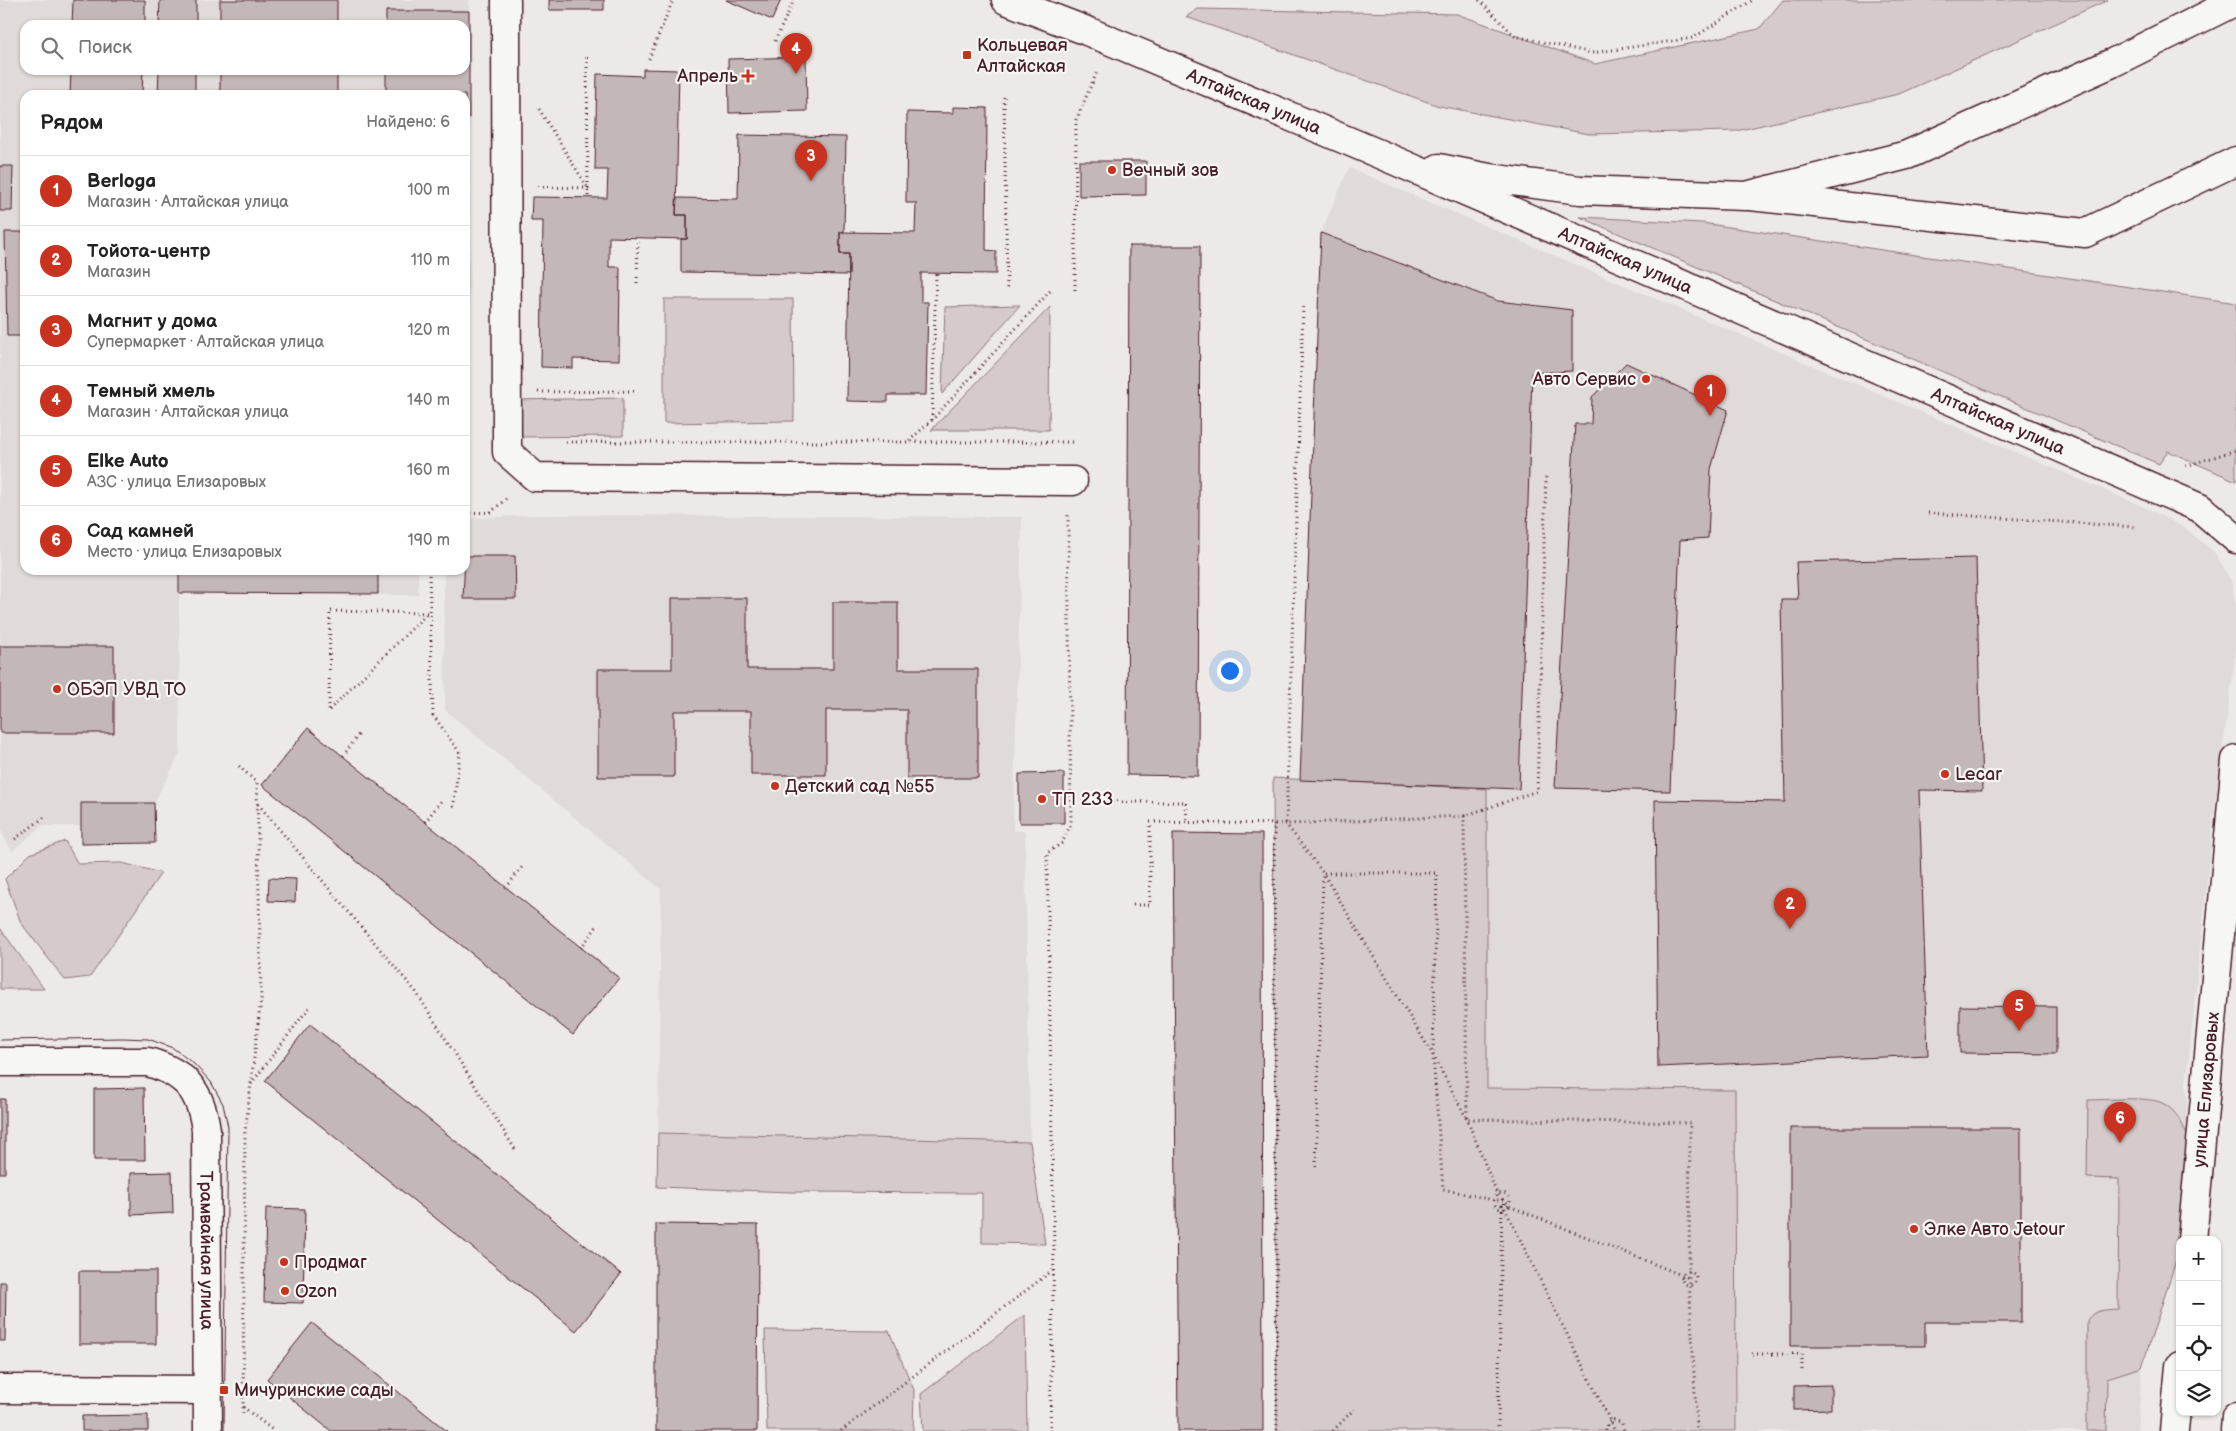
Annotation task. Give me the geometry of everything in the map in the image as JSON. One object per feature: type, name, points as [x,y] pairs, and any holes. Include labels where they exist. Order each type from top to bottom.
[{"type":"main road","points":[[506,0],[507,452],[535,477],[1073,481]]},
{"type":"main road","name":"Алтайская улица","points":[[1006,0],[1087,31],[1391,160],[2200,508],[2236,539]]},
{"type":"main road","points":[[1746,196],[1906,155],[2112,63],[2236,1]]},
{"type":"main road","points":[[1391,160],[1489,178],[1580,190],[1746,196],[2086,233],[2236,161]]},
{"type":"main road","name":"улица Елизаровых","points":[[2192,1236],[2236,760]]},
{"type":"main road","name":"Трамвайная улица","points":[[0,1062],[148,1062],[168,1067],[197,1093],[204,1112],[206,1130],[208,1431]]},
{"type":"main road","points":[[2174,1431],[2180,1371]]},
{"type":"main road","points":[[0,1389],[208,1390]]},
{"type":"main road","points":[[2235,1431],[2236,1417]]},
{"type":"path","points":[[649,59],[673,0]]},
{"type":"path","points":[[776,41],[794,0]]},
{"type":"path","points":[[1479,0],[1515,36],[1592,53],[1693,38],[1753,0]]},
{"type":"path","points":[[587,57],[588,198]]},
{"type":"path","points":[[1075,290],[1076,120],[1097,72]]},
{"type":"path","points":[[1004,97],[1007,289]]},
{"type":"path","points":[[537,105],[588,188]]},
{"type":"path","points":[[507,186],[588,188]]},
{"type":"path","points":[[637,283],[638,238]]},
{"type":"path","points":[[932,420],[936,273]]},
{"type":"path","points":[[908,441],[932,420],[1051,290]]},
{"type":"path","points":[[1303,307],[1286,824],[1323,873],[1433,1055],[1467,1119],[1497,1194],[1509,1206],[1689,1278]]},
{"type":"path","points":[[507,393],[638,390]]},
{"type":"path","points":[[563,442],[1073,442]]},
{"type":"path","points":[[2183,467],[2236,450]]},
{"type":"path","points":[[470,513],[491,512],[508,499],[507,452]]},
{"type":"path","points":[[1133,905],[1150,905],[1150,822],[1286,824],[1464,816],[1537,790],[1546,476]]},
{"type":"path","points":[[1050,1431],[1053,1270],[1047,853],[1062,843],[1071,824],[1068,512]]},
{"type":"path","points":[[1928,513],[2134,527]]},
{"type":"path","points":[[429,575],[433,714],[460,752],[453,810]]},
{"type":"path","points":[[330,611],[429,612],[393,648],[329,710],[330,611]]},
{"type":"path","points":[[342,756],[358,734]]},
{"type":"path","points":[[239,766],[257,783],[261,999],[245,1133],[243,1415]]},
{"type":"path","points":[[425,822],[441,801]]},
{"type":"path","points":[[1082,802],[1186,802],[1187,822]]},
{"type":"path","points":[[257,803],[416,992],[515,1149]]},
{"type":"path","points":[[15,839],[46,816]]},
{"type":"path","points":[[1464,816],[1467,1119]]},
{"type":"path","points":[[1274,824],[1277,1431]]},
{"type":"path","points":[[506,888],[522,866]]},
{"type":"path","points":[[1323,873],[1437,873],[1433,1055],[1444,1189],[1493,1200],[1503,1200]]},
{"type":"path","points":[[1316,1167],[1323,873]]},
{"type":"path","points":[[581,948],[596,926]]},
{"type":"path","points":[[251,1085],[312,1005]]},
{"type":"path","points":[[1467,1119],[1690,1123],[1689,1278],[1697,1431]]},
{"type":"path","points":[[1503,1193],[1508,1195],[1510,1200],[1509,1206],[1503,1209],[1494,1206],[1493,1200],[1497,1194],[1503,1193]]},
{"type":"path","points":[[1498,1431],[1503,1200]]},
{"type":"path","points":[[1503,1209],[1614,1431]]},
{"type":"path","points":[[841,1431],[1053,1270]]},
{"type":"path","points":[[1682,1276],[1689,1271]]},
{"type":"path","points":[[1689,1271],[1696,1278],[1690,1285]]},
{"type":"path","points":[[1682,1276],[1683,1282],[1690,1285]]},
{"type":"path","points":[[1752,1354],[1802,1354],[1802,1373]]},
{"type":"path","points":[[243,1407],[274,1431]]},
{"type":"path","points":[[1333,1431],[1354,1410]]},
{"type":"path","points":[[1609,1422],[1616,1420],[1620,1422],[1624,1431]]},
{"type":"path","points":[[1606,1431],[1609,1422]]},
{"type":"shaded area","points":[[0,0],[469,0],[469,20],[20,20],[20,75],[469,75],[469,90],[20,90],[20,575],[418,575],[418,595],[179,593],[180,753],[154,803],[155,843],[81,826],[42,826],[12,851],[0,829]]},
{"type":"shaded area","points":[[1783,0],[2108,0],[1899,94],[1736,131],[1589,134],[1439,106],[1186,17],[1198,9],[1457,14],[1595,64],[1759,29]]},
{"type":"shaded area","points":[[1349,168],[2144,507],[2185,528],[2215,553],[2231,581],[2236,605],[2236,651],[2214,812],[2186,1084],[2188,1136],[2180,1236],[2176,1236],[2176,1260],[2142,1367],[2137,1431],[1736,1431],[1735,1091],[1487,1088],[1487,789],[1300,780],[1321,233]]},
{"type":"shaded area","points":[[1580,217],[1702,223],[2236,303],[2236,481],[2168,451],[2159,464]]},
{"type":"shaded area","points":[[664,299],[793,299],[794,421],[664,423]]},
{"type":"shaded area","points":[[1020,305],[942,394],[945,307]]},
{"type":"shaded area","points":[[1050,307],[1049,430],[931,430]]},
{"type":"shaded area","points":[[623,398],[623,436],[513,437],[512,400]]},
{"type":"shaded area","name":"Детский сад №55","points":[[535,515],[1022,517],[1013,831],[1025,831],[1030,1142],[658,1133],[661,889],[445,710],[444,575],[470,575],[470,519]]},
{"type":"shaded area","points":[[1273,778],[1487,789],[1487,1088],[1735,1090],[1736,1431],[1277,1431]]},
{"type":"shaded area","points":[[65,841],[78,864],[122,863],[161,873],[90,977],[65,980],[21,923],[5,879],[30,854]]},
{"type":"shaded area","points":[[0,928],[44,989],[0,989]]},
{"type":"shaded area","points":[[2137,1099],[2156,1101],[2171,1109],[2181,1122],[2188,1136],[2180,1236],[2176,1236],[2176,1260],[2142,1367],[2107,1378],[2106,1431],[2087,1431],[2087,1320],[2097,1312],[2118,1309],[2119,1179],[2087,1178],[2088,1100]]},
{"type":"shaded area","points":[[658,1133],[1030,1142],[1045,1244],[982,1243],[982,1193],[791,1192],[657,1187]]},
{"type":"shaded area","points":[[1025,1315],[1027,1431],[923,1431],[921,1394]]},
{"type":"shaded area","points":[[765,1330],[889,1331],[914,1390],[913,1431],[767,1431]]},
{"type":"building","points":[[73,0],[145,0],[145,20],[72,20]]},
{"type":"building","points":[[160,0],[196,0],[196,20],[159,20]]},
{"type":"building","points":[[220,0],[337,0],[337,20],[220,20]]},
{"type":"building","points":[[549,0],[604,0],[604,10],[549,10]]},
{"type":"building","points":[[726,0],[781,0],[772,20]]},
{"type":"building","points":[[386,11],[469,11],[469,20],[386,20]]},
{"type":"building","points":[[806,57],[807,111],[729,113],[728,59]]},
{"type":"building","points":[[643,69],[679,70],[676,215],[687,215],[687,239],[609,237],[609,267],[620,267],[619,360],[573,359],[573,368],[541,367],[543,221],[531,221],[532,197],[607,198],[608,170],[595,170],[597,74],[643,76]]},
{"type":"building","points":[[71,75],[143,75],[142,90],[70,90]]},
{"type":"building","points":[[159,75],[195,75],[195,90],[158,90]]},
{"type":"building","points":[[220,75],[337,75],[337,90],[220,90]]},
{"type":"building","points":[[386,75],[469,75],[469,90],[386,90]]},
{"type":"building","points":[[953,107],[987,108],[986,250],[996,251],[996,274],[921,273],[921,302],[928,302],[926,395],[888,395],[888,402],[847,401],[849,254],[840,254],[840,232],[915,233],[916,203],[906,203],[907,112],[953,113]]},
{"type":"building","points":[[739,135],[846,137],[844,232],[840,232],[840,254],[849,254],[849,275],[681,272],[681,239],[687,239],[687,215],[676,215],[677,198],[738,199]]},
{"type":"building","name":"Вечный зов","points":[[1079,161],[1146,161],[1146,195],[1079,196]]},
{"type":"building","points":[[0,166],[13,166],[12,211],[0,211]]},
{"type":"building","points":[[5,232],[20,232],[20,336],[7,336]]},
{"type":"building","points":[[1321,233],[1498,301],[1572,310],[1572,371],[1532,373],[1519,789],[1300,780]]},
{"type":"building","points":[[1129,246],[1200,246],[1198,776],[1127,775]]},
{"type":"building","points":[[1626,363],[1728,410],[1711,469],[1708,538],[1680,540],[1670,791],[1555,788],[1575,424],[1591,424],[1592,397]]},
{"type":"building","points":[[470,556],[515,556],[516,599],[463,599],[464,575],[470,575]]},
{"type":"building","points":[[1976,558],[1982,791],[1919,790],[1928,1055],[1658,1067],[1655,800],[1785,802],[1781,599],[1798,599],[1796,562]]},
{"type":"building","points":[[179,575],[378,575],[378,594],[179,593]]},
{"type":"building","points":[[672,598],[747,598],[747,669],[833,669],[833,602],[898,602],[898,669],[978,669],[978,778],[907,778],[907,710],[826,710],[826,775],[751,775],[751,711],[674,711],[674,777],[598,777],[598,669],[672,669]]},
{"type":"building","name":"ОБЭП УВД ТО","points":[[0,646],[114,646],[114,733],[0,733]]},
{"type":"building","points":[[308,728],[619,978],[573,1035],[262,785]]},
{"type":"building","name":"ТП 233","points":[[1064,773],[1064,823],[1019,823],[1019,774]]},
{"type":"building","points":[[81,803],[154,803],[155,843],[81,844]]},
{"type":"building","points":[[1173,833],[1262,834],[1263,1431],[1178,1431]]},
{"type":"building","points":[[269,878],[296,879],[295,902],[268,901]]},
{"type":"building","points":[[1960,1006],[2056,1007],[2056,1054],[1960,1053]]},
{"type":"building","points":[[310,1024],[621,1274],[576,1331],[265,1081]]},
{"type":"building","points":[[144,1088],[145,1160],[94,1160],[94,1089]]},
{"type":"building","points":[[0,1099],[5,1099],[5,1173],[0,1173]]},
{"type":"building","points":[[1790,1128],[2021,1128],[2021,1322],[1925,1322],[1925,1346],[1790,1346]]},
{"type":"building","points":[[172,1172],[173,1213],[131,1215],[131,1173]]},
{"type":"building","name":"Продмаг","points":[[266,1208],[305,1209],[303,1303],[264,1302]]},
{"type":"building","points":[[656,1224],[758,1225],[757,1431],[656,1431]]},
{"type":"building","points":[[79,1271],[156,1271],[156,1344],[79,1344]]},
{"type":"building","points":[[0,1282],[6,1282],[5,1341],[0,1341]]},
{"type":"building","points":[[312,1323],[447,1431],[331,1431],[267,1379]]},
{"type":"building","points":[[1831,1385],[1831,1409],[1794,1410],[1794,1386]]},
{"type":"building","points":[[148,1415],[148,1431],[82,1431],[82,1416]]},
{"type":"tram line","points":[[0,1040],[148,1039],[173,1048],[194,1064],[211,1082],[223,1104],[228,1127],[224,1431]]},
{"type":"place","name":"Кольцевая Алтайская","points":[[967,55]]},
{"type":"place","name":"Темный хмель","points":[[796,74]]},
{"type":"place","name":"Апрель","points":[[748,76]]},
{"type":"place","name":"Вечный зов","points":[[1112,170]]},
{"type":"place","name":"Магнит у дома","points":[[811,181]]},
{"type":"place","name":"Авто Сервис","points":[[1646,379]]},
{"type":"place","name":"Berloga","points":[[1710,416]]},
{"type":"place","name":"ОБЭП УВД ТО","points":[[57,689]]},
{"type":"place","name":"Lecar","points":[[1945,774]]},
{"type":"place","name":"Детский сад №55","points":[[775,786]]},
{"type":"place","name":"ТП 233","points":[[1042,799]]},
{"type":"place","name":"Тойота-центр","points":[[1790,929]]},
{"type":"place","name":"Elke Auto","points":[[2019,1031]]},
{"type":"place","name":"Сад камней","points":[[2120,1143]]},
{"type":"place","name":"Элке Авто Jetour","points":[[1914,1229]]},
{"type":"place","name":"Продмаг","points":[[284,1262]]},
{"type":"place","name":"Ozon","points":[[285,1291]]},
{"type":"place","name":"Мичуринские сады","points":[[224,1390]]}]
